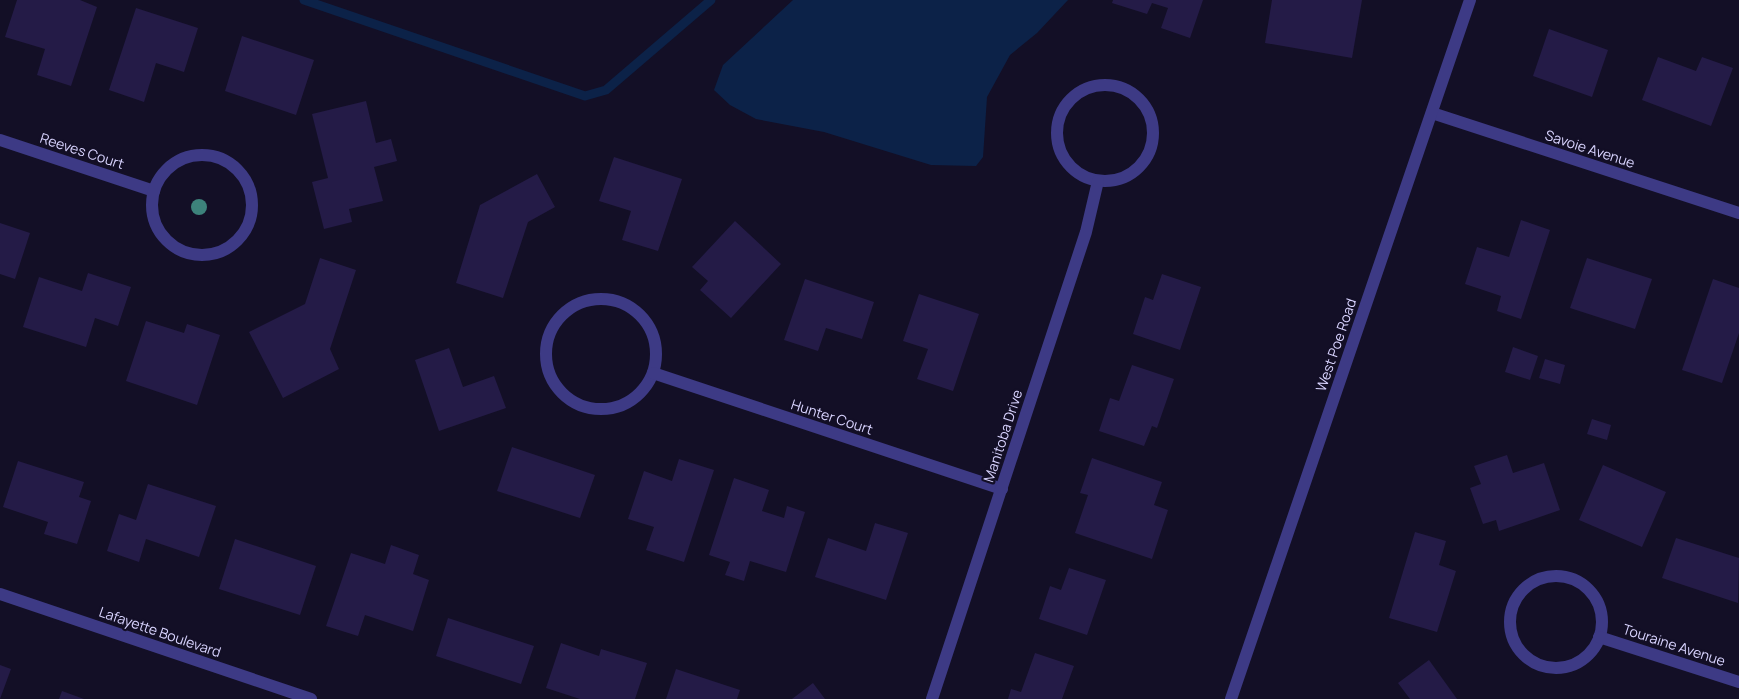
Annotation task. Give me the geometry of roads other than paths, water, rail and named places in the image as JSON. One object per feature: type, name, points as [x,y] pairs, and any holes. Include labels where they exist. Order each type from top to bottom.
[{"type":"street","name":"West Poe Road","points":[[1230,699],[1470,0]]},
{"type":"street","points":[[1107,85],[1123,88],[1136,96],[1146,108],[1152,122],[1153,138],[1148,153],[1140,166],[1128,175],[1113,181],[1098,181],[1082,175],[1070,165],[1061,152],[1058,128],[1066,105],[1077,94],[1091,87],[1107,85]]},
{"type":"street","name":"Savoie Avenue","points":[[1432,114],[1739,213]]},
{"type":"street","name":"Reeves Court","points":[[0,140],[154,191]]},
{"type":"street","points":[[202,155],[217,158],[232,165],[243,176],[250,191],[252,207],[249,223],[240,237],[227,249],[211,255],[194,255],[178,250],[165,239],[156,225],[152,208],[154,191],[160,177],[172,165],[186,158],[202,155]]},
{"type":"street","name":"Manitoba Drive","points":[[932,699],[1086,232],[1098,181]]},
{"type":"street","points":[[600,298],[617,301],[633,309],[646,322],[654,338],[656,356],[653,373],[643,390],[629,402],[612,409],[593,409],[575,404],[560,393],[550,377],[545,359],[547,340],[554,324],[566,311],[574,306],[600,298]]},
{"type":"street","name":"Hunter Court","points":[[653,373],[1002,489]]},
{"type":"street","points":[[1556,576],[1570,578],[1583,585],[1593,596],[1600,609],[1602,623],[1599,637],[1592,651],[1580,662],[1565,668],[1549,668],[1534,663],[1522,653],[1513,640],[1510,624],[1512,608],[1519,595],[1529,585],[1542,579],[1556,576]]},
{"type":"street","name":"Lafayette Boulevard","points":[[0,594],[311,699]]},
{"type":"street","name":"Touraine Avenue","points":[[1599,637],[1739,682]]},
{"type":"water","points":[[793,0],[1068,0],[1037,33],[1010,55],[987,97],[983,157],[976,166],[931,165],[824,132],[756,119],[730,105],[714,90],[723,65]]},
{"type":"waterway","points":[[304,0],[585,96],[606,90],[711,0]]}]
